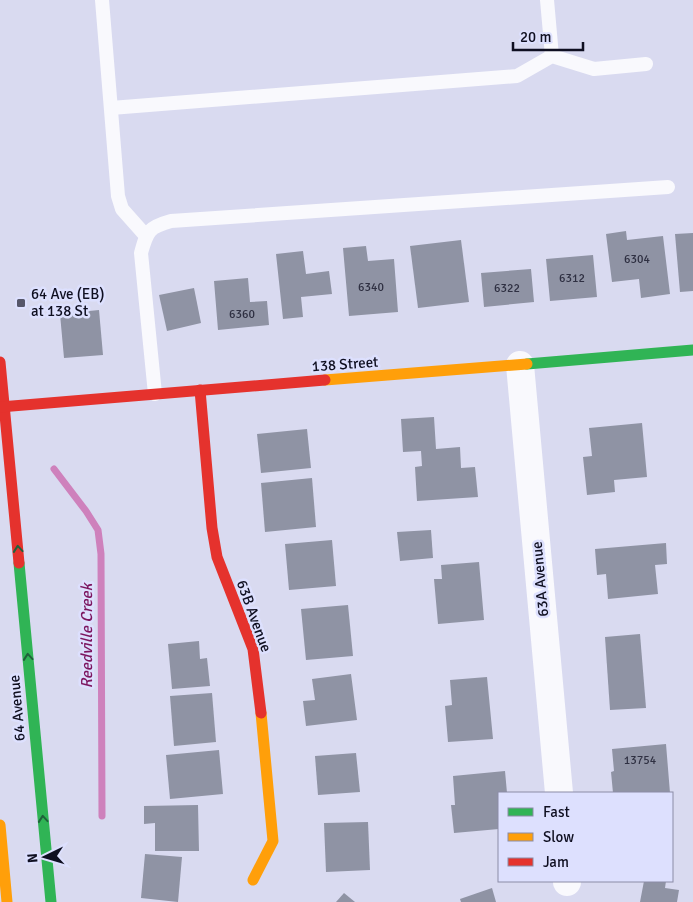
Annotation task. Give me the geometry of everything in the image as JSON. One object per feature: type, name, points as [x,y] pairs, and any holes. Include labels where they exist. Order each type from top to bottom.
[{"type":"street","name":"138 Street","points":[[2,407],[693,350]]},
{"type":"street","name":"64 Avenue","points":[[0,362],[2,407],[51,902]]},
{"type":"street","name":"63A Avenue","points":[[520,365],[559,792]]},
{"type":"street","name":"63B Avenue","points":[[200,390],[212,528],[217,557],[253,649],[258,678],[273,841],[253,880]]},
{"type":"street","points":[[0,824],[7,902]]},
{"type":"lane","points":[[102,0],[118,196],[122,209],[146,236]]},
{"type":"lane","points":[[547,0],[552,56]]},
{"type":"lane","points":[[111,108],[517,76],[552,56],[594,69],[646,64]]},
{"type":"lane","points":[[155,394],[141,254],[146,236],[153,226],[171,221],[668,187]]},
{"type":"building","points":[[626,231],[627,240],[663,236],[670,294],[641,298],[639,279],[612,282],[606,234]]},
{"type":"building","points":[[693,233],[693,291],[680,292],[675,234]]},
{"type":"building","points":[[461,240],[469,302],[418,308],[410,246]]},
{"type":"building","points":[[366,246],[368,261],[394,259],[398,312],[349,316],[343,248]]},
{"type":"building","points":[[303,251],[306,274],[329,271],[332,294],[301,297],[303,317],[283,319],[276,254]]},
{"type":"building","points":[[593,255],[597,297],[550,301],[546,259]]},
{"type":"building","points":[[531,269],[534,302],[484,307],[481,273]]},
{"type":"building","points":[[248,278],[250,302],[267,301],[269,325],[218,330],[214,281]]},
{"type":"building","points":[[194,288],[201,323],[167,331],[159,295]]},
{"type":"building","points":[[99,310],[103,355],[64,358],[60,314]]},
{"type":"building","points":[[434,417],[436,449],[460,447],[461,468],[475,467],[478,497],[417,501],[415,467],[422,466],[421,451],[403,452],[401,419]]},
{"type":"building","points":[[642,423],[647,477],[614,480],[615,492],[587,495],[583,457],[592,456],[589,428]]},
{"type":"building","points":[[307,429],[311,468],[261,473],[257,434]]},
{"type":"building","points":[[312,478],[316,527],[265,532],[261,483]]},
{"type":"building","points":[[431,530],[433,558],[400,561],[397,532]]},
{"type":"building","points":[[332,540],[336,586],[289,590],[285,544]]},
{"type":"building","points":[[666,543],[667,564],[655,565],[658,594],[608,599],[606,574],[597,575],[595,549]]},
{"type":"building","points":[[479,562],[484,620],[438,624],[434,579],[442,579],[441,565]]},
{"type":"building","points":[[348,605],[353,656],[306,660],[301,609]]},
{"type":"building","points":[[640,634],[646,708],[610,710],[605,637]]},
{"type":"building","points":[[199,641],[200,659],[207,658],[210,686],[172,689],[168,644]]},
{"type":"building","points":[[351,674],[357,720],[306,726],[303,701],[315,700],[312,679]]},
{"type":"building","points":[[487,677],[493,739],[448,742],[445,706],[452,705],[450,680]]},
{"type":"building","points":[[212,693],[216,742],[174,746],[170,696]]},
{"type":"building","points":[[666,744],[670,792],[613,792],[611,772],[614,771],[612,749]]},
{"type":"building","points":[[219,750],[223,794],[170,799],[166,755]]},
{"type":"building","points":[[356,753],[360,792],[318,795],[315,756]]},
{"type":"building","points":[[505,771],[507,792],[498,792],[498,829],[454,833],[451,805],[455,805],[453,776]]},
{"type":"building","points":[[198,805],[199,851],[155,851],[155,823],[144,824],[144,806]]},
{"type":"building","points":[[368,822],[370,870],[326,872],[324,823]]},
{"type":"building","points":[[145,854],[182,857],[178,902],[141,898]]},
{"type":"building","points":[[644,882],[666,882],[665,888],[679,890],[677,902],[640,902]]},
{"type":"building","points":[[492,888],[496,902],[461,902],[460,899]]},
{"type":"building","points":[[344,893],[355,902],[336,902]]},
{"type":"waterway","name":"Reedville Creek","points":[[54,469],[98,530],[101,554],[102,816]]},
{"type":"traffic: fast","points":[[527,364],[693,350]]},
{"type":"traffic: fast","points":[[19,563],[51,902]]},
{"type":"traffic: slow","points":[[325,380],[527,364]]},
{"type":"traffic: slow","points":[[253,880],[273,841],[261,713]]},
{"type":"traffic: slow","points":[[0,825],[7,902]]},
{"type":"traffic: jam","points":[[0,362],[19,563]]},
{"type":"traffic: jam","points":[[0,407],[325,380]]},
{"type":"traffic: jam","points":[[200,390],[212,528],[217,557],[253,649],[261,713]]},
{"type":"place","name":"64 Ave (EB) at 138 St","points":[[21,303]]}]
